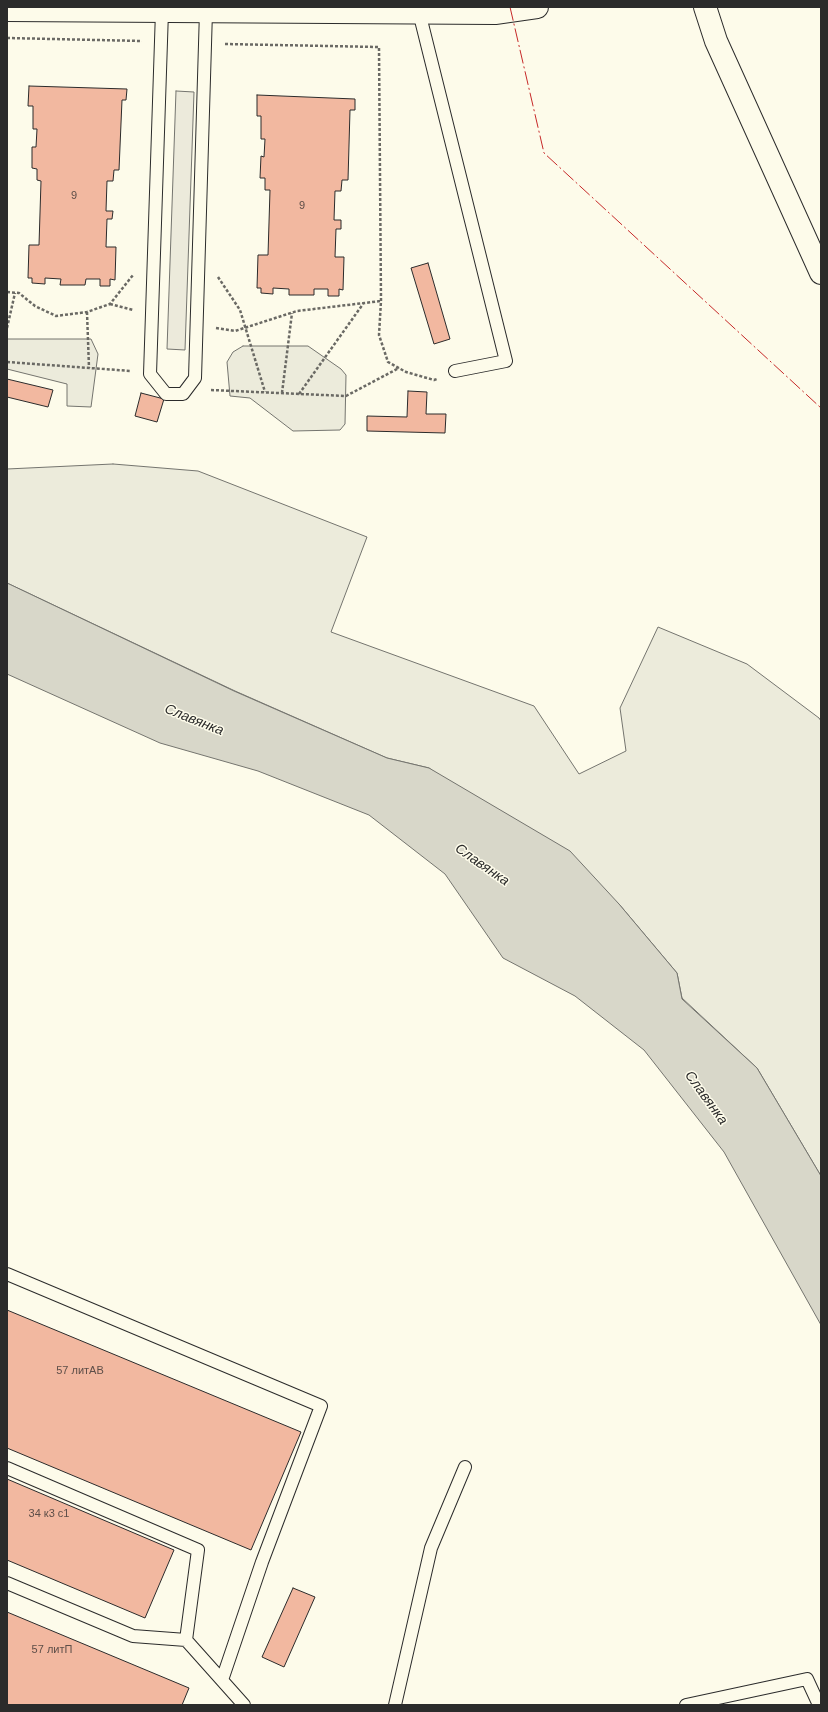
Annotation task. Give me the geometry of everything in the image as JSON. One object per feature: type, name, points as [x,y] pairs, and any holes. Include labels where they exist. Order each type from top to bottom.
[{"type":"street","points":[[7,10],[494,13],[537,7]]},
{"type":"street","points":[[705,7],[716,41],[821,272]]},
{"type":"lane","points":[[162,11],[150,374],[166,394],[183,394],[195,378],[206,11]]},
{"type":"lane","points":[[419,12],[506,361],[455,371]]},
{"type":"lane","points":[[7,1274],[322,1406],[262,1562],[222,1680]]},
{"type":"lane","points":[[395,1705],[431,1548],[465,1467]]},
{"type":"lane","points":[[7,1468],[198,1550],[186,1640]]},
{"type":"lane","points":[[7,1583],[133,1636],[186,1640],[244,1705]]},
{"type":"lane","points":[[686,1705],[807,1679],[819,1705]]},
{"type":"path","points":[[7,38],[160,42]]},
{"type":"path","points":[[205,43],[379,47],[381,301],[379,335],[388,362],[406,372],[434,380],[455,371]]},
{"type":"path","points":[[214,271],[240,310],[265,392]]},
{"type":"path","points":[[7,292],[19,293],[35,306],[56,316],[87,312],[110,304],[134,275]]},
{"type":"path","points":[[7,328],[15,293]]},
{"type":"path","points":[[214,328],[235,331],[292,313],[381,301]]},
{"type":"path","points":[[299,394],[364,303]]},
{"type":"path","points":[[110,304],[136,310]]},
{"type":"path","points":[[87,312],[89,368]]},
{"type":"path","points":[[282,393],[292,313]]},
{"type":"path","points":[[7,362],[133,371]]},
{"type":"path","points":[[205,390],[346,396],[399,368]]},
{"type":"shaded area","points":[[176,91],[194,92],[185,350],[167,349]]},
{"type":"shaded area","points":[[7,339],[91,339],[98,354],[91,407],[67,406],[67,384],[7,369]]},
{"type":"shaded area","points":[[243,346],[308,346],[341,369],[346,375],[345,424],[340,430],[293,431],[250,398],[230,396],[227,362],[233,352]]},
{"type":"shaded area","points":[[113,464],[198,471],[367,537],[331,632],[534,706],[579,774],[626,751],[620,708],[658,627],[747,664],[819,718],[821,721],[821,1176],[757,1068],[682,998],[677,973],[619,904],[429,768],[387,758],[235,691],[7,583],[7,469]]},
{"type":"water","name":"Славянка","points":[[7,583],[234,691],[387,758],[429,768],[570,851],[619,904],[677,973],[682,999],[757,1068],[821,1176],[821,1325],[724,1152],[644,1050],[575,996],[503,958],[445,874],[369,815],[258,771],[160,743],[7,674]]},
{"type":"building","points":[[29,86],[127,89],[126,100],[122,100],[119,170],[114,170],[113,181],[107,181],[106,211],[113,211],[112,219],[107,219],[106,247],[116,247],[115,280],[110,279],[110,286],[100,286],[100,279],[86,279],[85,285],[60,285],[61,279],[45,278],[45,284],[32,283],[32,278],[28,278],[29,245],[39,245],[41,181],[37,180],[37,169],[32,168],[32,147],[36,147],[37,129],[33,129],[33,106],[28,106]]},
{"type":"building","points":[[257,95],[355,99],[355,110],[350,110],[348,180],[342,180],[341,191],[335,191],[334,220],[341,220],[341,229],[336,229],[335,257],[344,257],[343,290],[339,289],[339,296],[328,296],[328,289],[314,289],[314,295],[289,295],[289,289],[273,288],[273,294],[261,293],[261,288],[257,288],[258,255],[268,255],[270,190],[265,190],[265,178],[260,178],[261,156],[264,157],[265,139],[261,139],[261,116],[257,116]]},
{"type":"building","points":[[428,263],[450,339],[434,344],[411,268]]},
{"type":"building","points":[[7,379],[53,390],[48,407],[7,397]]},
{"type":"building","points":[[408,391],[427,392],[426,414],[446,414],[445,433],[367,431],[367,416],[407,417]]},
{"type":"building","points":[[141,393],[164,399],[157,422],[135,416]]},
{"type":"building","points":[[7,1310],[301,1432],[251,1550],[7,1448]]},
{"type":"building","points":[[7,1479],[174,1550],[145,1618],[7,1560]]},
{"type":"building","points":[[293,1588],[315,1597],[284,1667],[262,1657]]},
{"type":"building","points":[[7,1612],[189,1688],[182,1705],[7,1705]]},
{"type":"power","points":[[510,7],[544,153],[821,408]]}]
